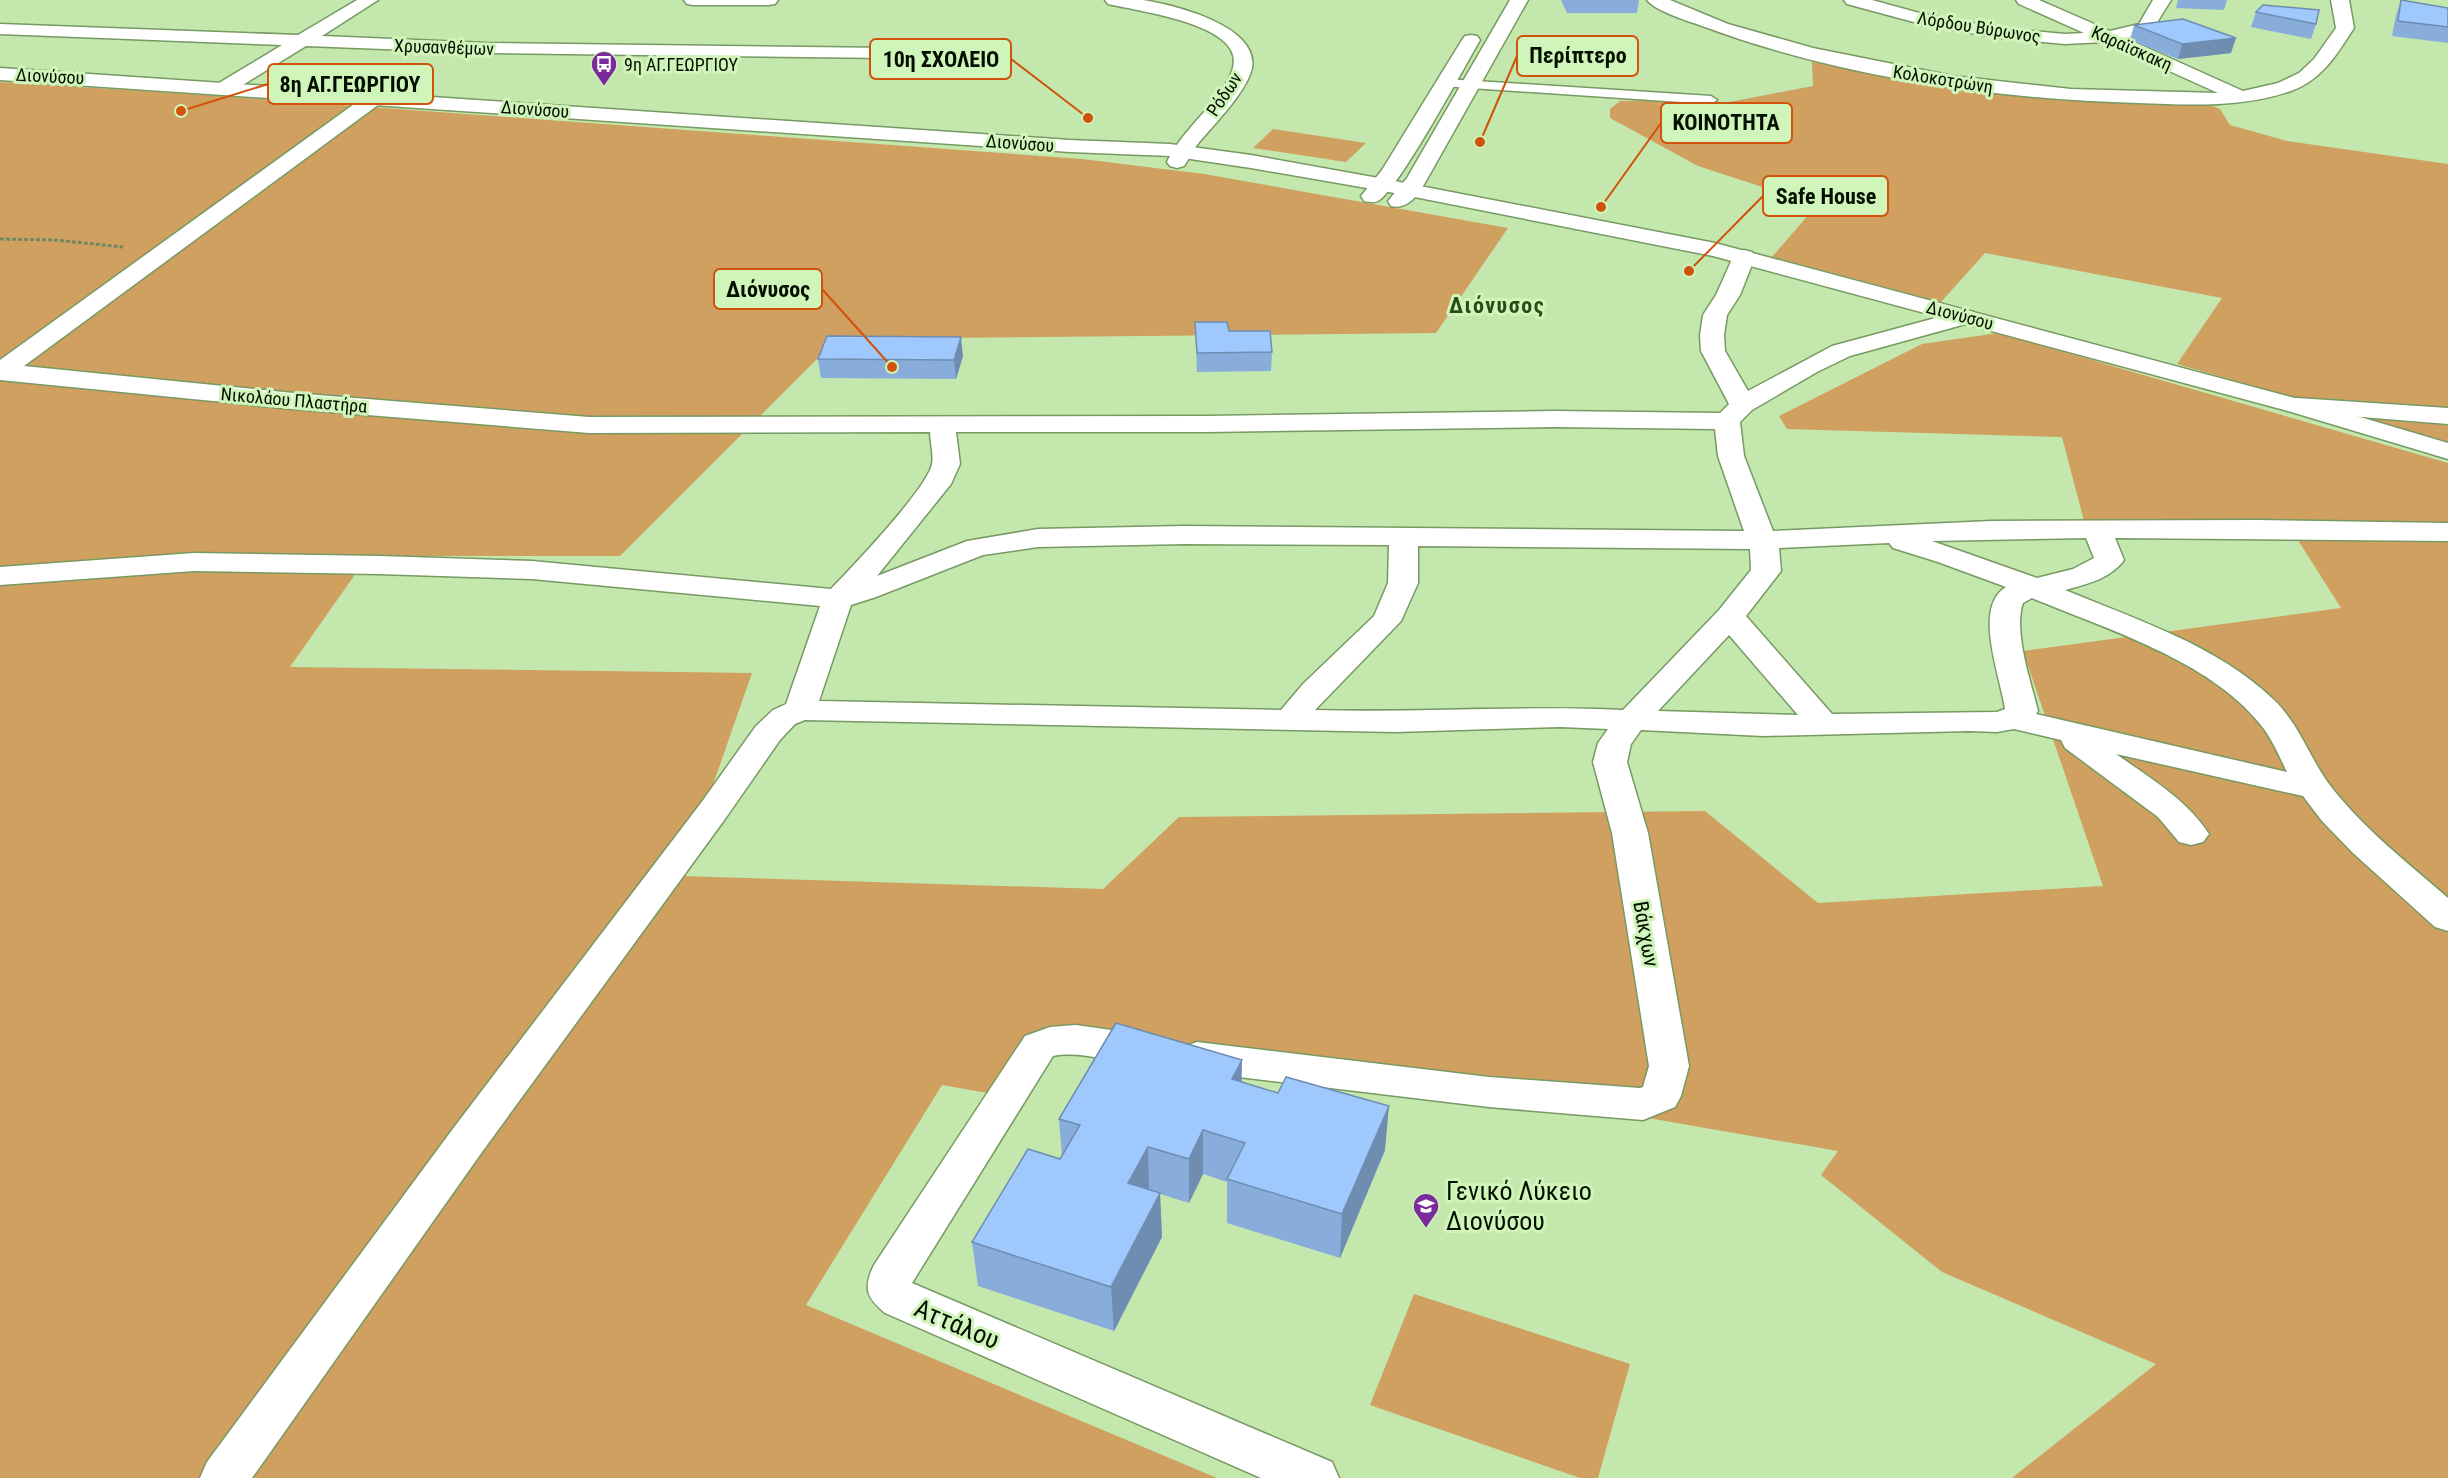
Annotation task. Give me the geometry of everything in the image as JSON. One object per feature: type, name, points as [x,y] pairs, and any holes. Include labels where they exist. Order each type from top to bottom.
[{"type":"street","points":[[226,87],[369,0]]},
{"type":"street","points":[[693,0],[769,0]]},
{"type":"street","name":"Ρόδων","points":[[1114,0],[1170,11],[1220,29],[1241,51],[1243,66],[1231,90],[1179,156]]},
{"type":"street","points":[[1405,195],[1471,86],[1519,0]]},
{"type":"street","name":"Κολοκοτρώνη","points":[[1656,0],[1689,16],[1776,45],[1886,70],[2006,89],[2114,97],[2212,99],[2285,87],[2315,72],[2344,28],[2340,0]]},
{"type":"street","name":"Λόρδου Βύρωνος","points":[[1853,0],[1921,19],[1999,33],[2065,39],[2108,37],[2145,28],[2162,0]]},
{"type":"street","name":"Καραϊσκακη","points":[[2025,0],[2240,96]]},
{"type":"street","points":[[1378,190],[1479,28]]},
{"type":"street","name":"Χρυσανθέμων","points":[[0,29],[487,48],[888,54]]},
{"type":"street","name":"Διονύσου","points":[[0,74],[226,87],[1070,146],[1179,156],[1405,195],[1532,224],[1621,234],[1744,256],[2297,406],[2448,451]]},
{"type":"street","points":[[1,371],[375,98]]},
{"type":"street","name":"Βάκχων","points":[[1064,1039],[1489,1092],[1643,1104],[1661,1096],[1669,1066],[1630,833],[1610,762],[1616,743],[1631,721],[1730,616],[1766,571],[1766,552],[1731,456],[1735,413],[1713,351],[1712,335],[1715,315],[1728,295],[1744,256]]},
{"type":"street","points":[[1735,413],[1808,367],[1841,351],[1965,317]]},
{"type":"street","name":"Νικολάου Πλαστήρα","points":[[1,371],[293,401],[589,425],[942,425],[1576,419],[1735,413]]},
{"type":"street","name":"Διονύσου","points":[[2297,406],[2448,416]]},
{"type":"street","points":[[800,710],[838,599],[870,566],[937,484],[946,464],[942,425]]},
{"type":"street","points":[[0,576],[194,562],[290,562],[532,570],[838,599],[865,591],[976,547],[1029,539],[1184,535],[1760,540],[1991,530],[2257,529],[2448,532]]},
{"type":"street","points":[[2015,720],[2022,711],[2004,612],[2008,599],[2020,592],[2097,571],[2109,560],[2098,531]]},
{"type":"street","points":[[1875,535],[1960,559],[2167,644],[2202,662],[2265,709],[2285,735],[2304,774],[2314,788],[2366,844],[2448,918]]},
{"type":"street","points":[[1290,720],[1314,691],[1386,621],[1403,583],[1404,537]]},
{"type":"street","points":[[1730,616],[1751,645],[1790,685],[1823,725]]},
{"type":"street","points":[[224,1478],[460,1151],[713,811],[768,733],[784,717],[800,710],[1395,722],[1560,717],[1763,726],[2002,723],[2015,720],[2314,788]]},
{"type":"street","points":[[2069,734],[2170,809],[2191,834]]},
{"type":"street","name":"Αττάλου","points":[[1064,1039],[1047,1041],[1034,1052],[890,1278],[890,1290],[901,1300],[1315,1478]]},
{"type":"lane","points":[[1445,83],[1710,100]]},
{"type":"path","points":[[0,239],[55,240],[166,251]]},
{"type":"shaded area","points":[[1812,62],[1906,81],[2058,100],[2210,105],[2220,109],[2230,125],[2287,141],[2448,164],[2448,443],[2177,364],[2222,298],[1985,253],[1941,302],[1772,257],[1817,205],[1698,166],[1610,118],[1610,109],[1620,101],[1666,100],[1719,104],[1813,86]]},
{"type":"shaded area","points":[[0,82],[1082,159],[1204,174],[1508,228],[1436,333],[837,339],[620,556],[368,556],[290,667],[752,673],[681,876],[1103,889],[1179,817],[1705,811],[1818,903],[2103,886],[2023,651],[2341,608],[2296,537],[2084,521],[2062,437],[1787,429],[1779,416],[1922,344],[1998,333],[2448,463],[2448,1478],[2012,1478],[2156,1364],[1942,1272],[1821,1175],[1838,1151],[1585,1107],[1054,1047],[1022,1099],[942,1085],[806,1305],[1217,1478],[0,1478]]},
{"type":"shaded area","points":[[1273,129],[1366,143],[1346,162],[1253,148]]},
{"type":"shaded area","points":[[1414,1294],[1630,1364],[1598,1478],[1580,1478],[1370,1405]]},
{"type":"building","points":[[2401,0],[2448,8],[2448,27],[2398,21]]},
{"type":"building","points":[[2263,5],[2319,10],[2316,24],[2256,12]]},
{"type":"building","points":[[2183,19],[2236,38],[2182,44],[2134,25]]},
{"type":"building","points":[[1195,322],[1227,322],[1229,331],[1270,331],[1272,352],[1197,353]]},
{"type":"building","points":[[827,336],[961,337],[954,360],[818,359]]},
{"type":"building","points":[[1116,1023],[1242,1060],[1232,1079],[1278,1093],[1286,1077],[1389,1106],[1342,1214],[1227,1179],[1245,1143],[1203,1130],[1189,1159],[1148,1147],[1128,1183],[1160,1193],[1111,1287],[972,1242],[1028,1149],[1060,1159],[1080,1125],[1059,1119]]},
{"type":"place","name":"9η ΑΓ.ΓΕΩΡΓΙΟΥ","points":[[604,87]]},
{"type":"place","name":"8η ΑΓ.ΓΕΩΡΓΙΟΥ","points":[[181,111]]},
{"type":"place","name":"10η ΣΧΟΛΕΙΟ","points":[[1088,118]]},
{"type":"place","name":"Περίπτερο","points":[[1480,142]]},
{"type":"place","name":"ΚΟΙΝΟΤΗΤΑ","points":[[1601,207]]},
{"type":"place","name":"Safe House","points":[[1689,271]]},
{"type":"place","name":"Διόνυσος","points":[[892,367]]},
{"type":"place","name":"Γενικό Λύκειο Διονύσου","points":[[1426,1229]]},
{"type":"district","name":"Διόνυσος","points":[[1497,305]]}]
